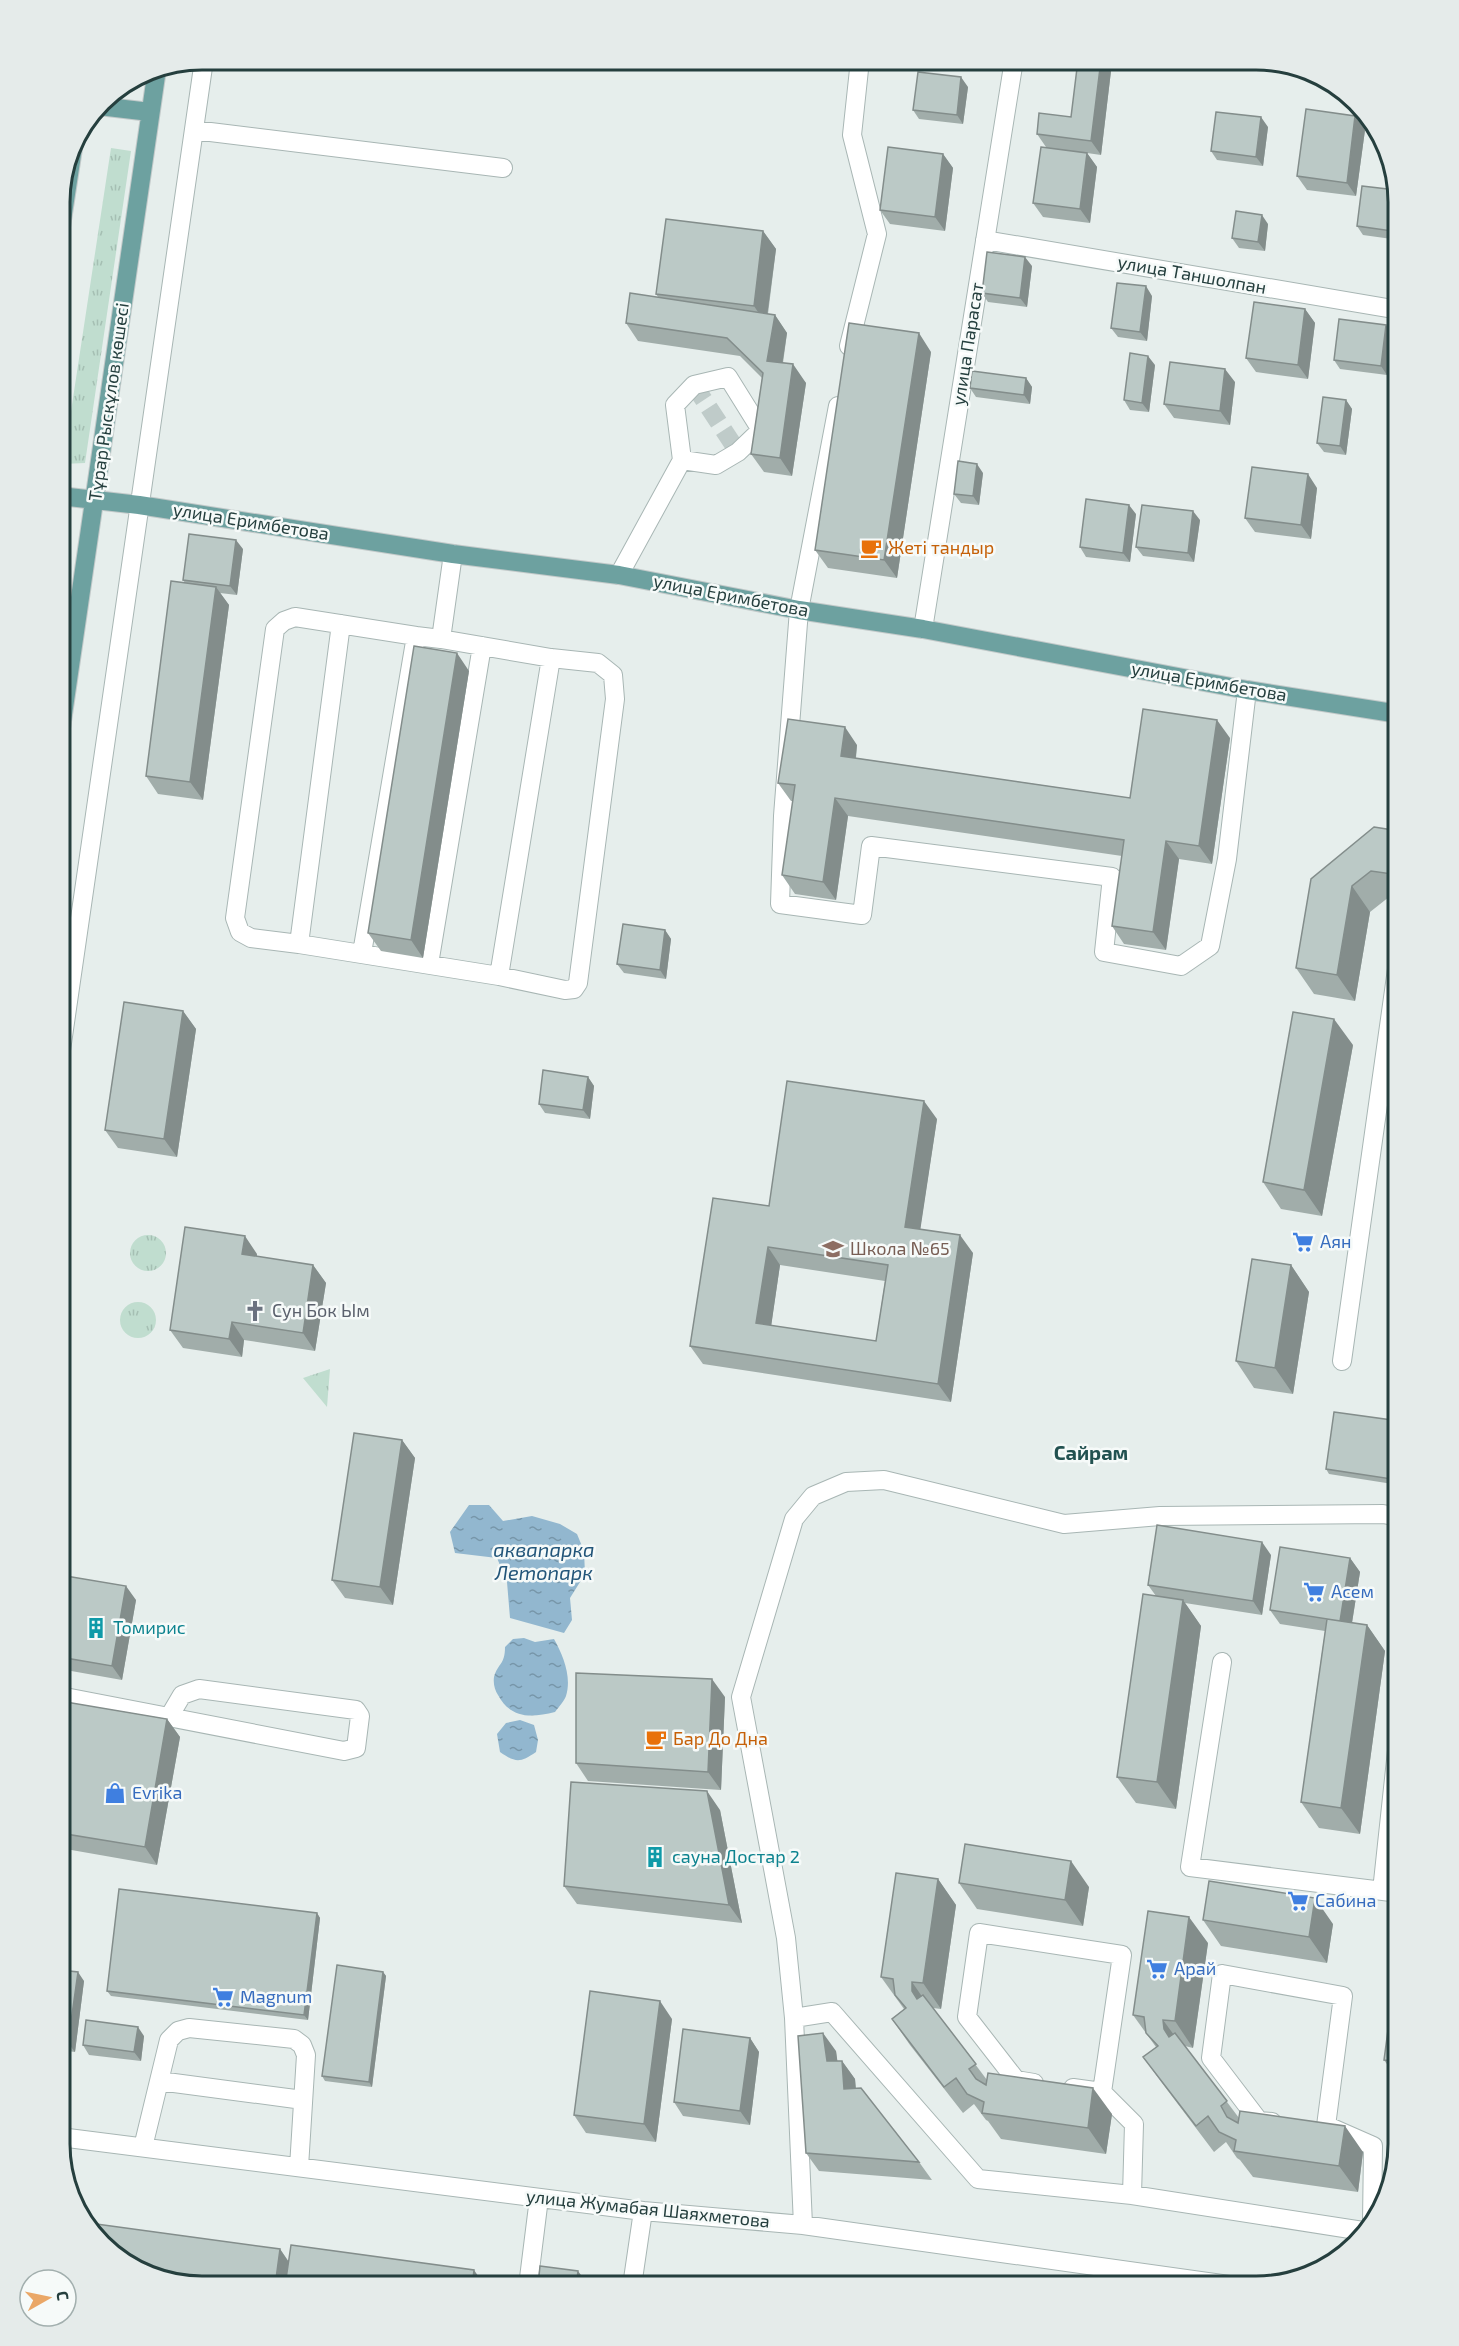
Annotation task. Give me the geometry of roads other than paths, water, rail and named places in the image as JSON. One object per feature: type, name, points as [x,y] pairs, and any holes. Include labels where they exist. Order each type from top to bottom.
[{"type":"main road","name":"Тұрар Рыскұлов көшесі","points":[[71,663],[155,80]]},
{"type":"main road","points":[[111,107],[150,112]]},
{"type":"main road","name":"улица Еримбетова","points":[[71,497],[139,505],[453,554],[620,575],[799,610],[923,629],[1247,690],[1388,712]]},
{"type":"street","points":[[71,984],[202,71]]},
{"type":"street","points":[[845,366],[854,320],[877,234],[852,135],[859,71]]},
{"type":"street","name":"улица Парасат","points":[[923,629],[1012,71]]},
{"type":"street","points":[[194,130],[503,168]]},
{"type":"street","name":"улица Таншолпан","points":[[985,240],[1388,308]]},
{"type":"street","points":[[620,575],[682,460],[675,405],[694,385],[728,377],[761,430],[738,452],[716,465],[682,460]]},
{"type":"street","points":[[841,390],[799,610],[783,816],[780,904],[862,915],[872,846],[1112,878],[1104,952],[1181,966],[1210,946],[1227,859],[1247,690]]},
{"type":"street","points":[[441,639],[453,554]]},
{"type":"street","points":[[295,617],[441,639],[551,658],[598,663],[613,675],[615,699],[578,983],[574,989],[565,990],[499,976],[362,953],[251,938],[240,932],[235,918],[275,628],[295,617]]},
{"type":"street","points":[[299,944],[341,624]]},
{"type":"street","points":[[362,953],[416,636]]},
{"type":"street","points":[[429,964],[482,646]]},
{"type":"street","points":[[499,976],[551,658]]},
{"type":"street","points":[[1342,1361],[1388,1033]]},
{"type":"street","points":[[802,2225],[794,2018],[786,1938],[741,1697],[794,1519],[813,1496],[846,1482],[884,1480],[1064,1524],[1160,1516],[1388,1515]]},
{"type":"street","points":[[1222,1662],[1190,1867],[1388,1892]]},
{"type":"street","points":[[70,1698],[344,1751],[356,1748],[360,1716],[356,1710],[199,1689],[182,1695],[169,1717]]},
{"type":"street","points":[[1102,2092],[1122,1955],[979,1933],[968,2018],[1016,2080],[1102,2092],[1134,2124],[1132,2195]]},
{"type":"street","points":[[1326,2126],[1344,1996],[1222,1974],[1211,2058],[1259,2121],[1326,2126],[1373,2146],[1372,2207]]},
{"type":"street","points":[[794,2018],[832,2012],[978,2179],[1132,2195],[1356,2230]]},
{"type":"street","points":[[143,2147],[169,2040],[178,2031],[189,2028],[294,2039],[302,2045],[306,2055],[299,2167]]},
{"type":"street","points":[[159,2081],[303,2100]]},
{"type":"street","name":"улица Жумабая Шаяхметова","points":[[70,2138],[643,2211],[802,2225],[1130,2276]]},
{"type":"street","points":[[529,2275],[539,2198]]},
{"type":"street","points":[[634,2275],[643,2211]]},
{"type":"water","name":"аквапарка Летопарк","points":[[469,1505],[489,1505],[503,1521],[532,1516],[560,1524],[577,1534],[584,1551],[585,1574],[570,1598],[572,1620],[564,1633],[510,1618],[507,1582],[497,1558],[455,1553],[450,1532]]},
{"type":"water","points":[[524,1638],[535,1642],[554,1639],[561,1652],[566,1666],[568,1689],[565,1698],[555,1712],[530,1716],[515,1713],[503,1703],[496,1691],[494,1677],[503,1661],[505,1647],[513,1639]]},
{"type":"water","points":[[520,1720],[534,1725],[538,1740],[536,1752],[522,1760],[514,1760],[500,1752],[497,1734],[506,1723]]},
{"type":"tunnel","points":[[694,385],[738,452]]},
{"type":"place","name":"Жеті тандыр","points":[[871,548]]},
{"type":"place","name":"Аян","points":[[1303,1242]]},
{"type":"place","name":"Школа №65","points":[[833,1249]]},
{"type":"place","name":"Сун Бок Ым","points":[[255,1311]]},
{"type":"place","name":"Асем","points":[[1314,1592]]},
{"type":"place","name":"Томирис","points":[[96,1628]]},
{"type":"place","name":"Бар До Дна","points":[[656,1739]]},
{"type":"place","name":"Evrika","points":[[115,1793]]},
{"type":"place","name":"сауна Достар 2","points":[[655,1857]]},
{"type":"place","name":"Сабина","points":[[1298,1901]]},
{"type":"place","name":"Арай","points":[[1157,1969]]},
{"type":"place","name":"Magnum","points":[[223,1997]]},
{"type":"district","name":"Сайрам","points":[[1091,1453]]}]
